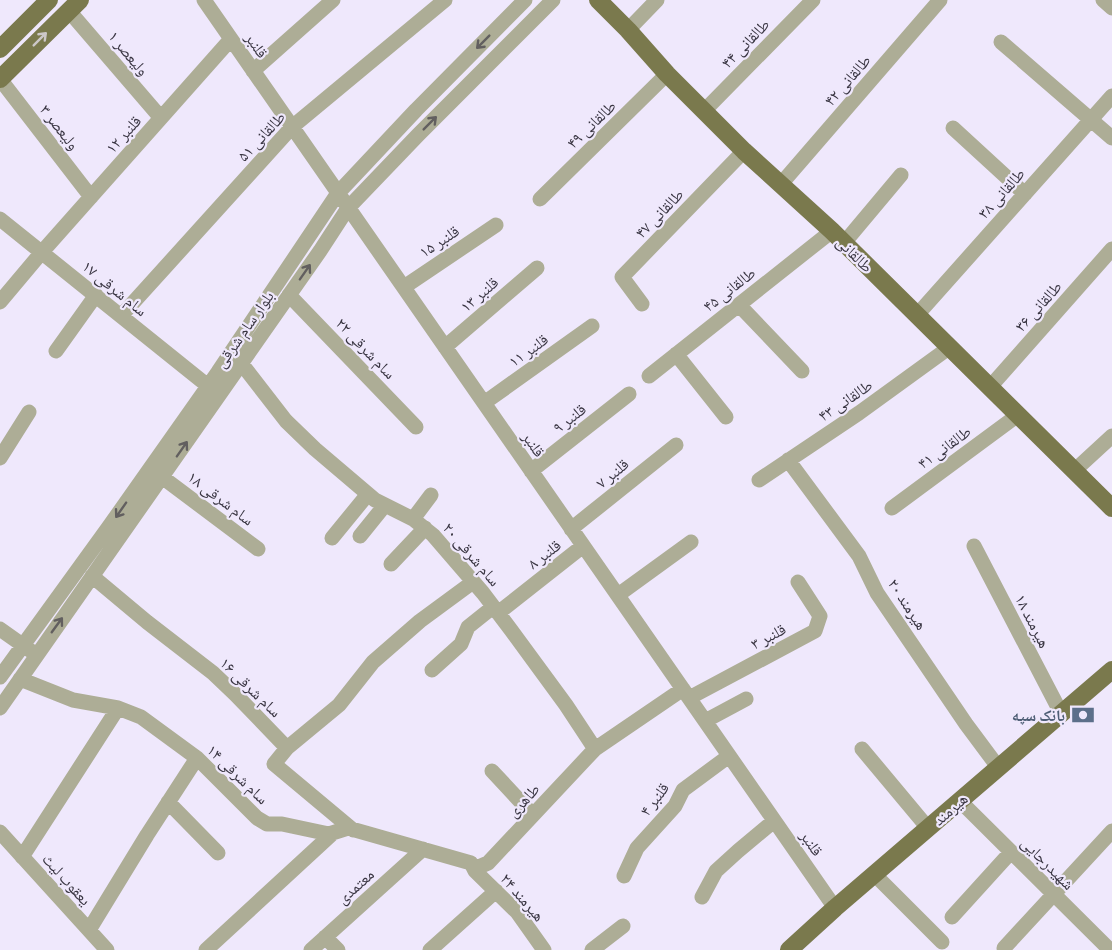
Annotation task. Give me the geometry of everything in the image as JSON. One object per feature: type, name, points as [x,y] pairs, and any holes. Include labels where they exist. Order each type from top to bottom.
[{"type":"main road","points":[[0,49],[49,0]]},
{"type":"main road","name":"طالقانی","points":[[598,0],[667,74],[744,151],[838,237],[1112,508]]},
{"type":"main road","points":[[0,79],[75,5]]},
{"type":"main road","name":"هیرمند","points":[[789,950],[1112,670]]},
{"type":"street","name":"قلنبر","points":[[204,0],[835,908]]},
{"type":"street","points":[[253,71],[333,0]]},
{"type":"street","name":"طالقانی ۵۱","points":[[121,316],[292,127],[445,0]]},
{"type":"street","name":"بلوار سام شرقی","points":[[0,677],[208,386],[338,194],[416,110],[525,0]]},
{"type":"street","name":"بلوار سام شرقی","points":[[0,708],[348,208],[553,0]]},
{"type":"street","points":[[628,30],[657,0]]},
{"type":"street","name":"طالقانی ۴۴","points":[[704,111],[813,0]]},
{"type":"street","name":"طالقانی ۴۲","points":[[781,184],[940,0]]},
{"type":"street","points":[[1103,0],[1112,8]]},
{"type":"street","name":"ولیعصر ۱","points":[[75,5],[161,118]]},
{"type":"street","name":"قلنبر ۱۲","points":[[0,302],[231,39]]},
{"type":"street","points":[[1001,42],[1112,138]]},
{"type":"street","name":"طالقانی ۴۹","points":[[540,199],[667,74]]},
{"type":"street","name":"ولیعصر ۳","points":[[0,79],[91,197]]},
{"type":"street","name":"طالقانی ۳۸","points":[[917,315],[1112,96]]},
{"type":"street","points":[[953,128],[1025,194]]},
{"type":"street","name":"طالقانی ۴۷","points":[[642,304],[622,277],[744,151]]},
{"type":"street","name":"طالقانی ۴۵","points":[[649,376],[739,305],[838,237],[901,175]]},
{"type":"street","name":"سام شرقی ۱۷","points":[[0,219],[208,386]]},
{"type":"street","name":"قلنبر ۱۵","points":[[404,287],[496,225]]},
{"type":"street","name":"طالقانی ۳۶","points":[[990,387],[1112,249]]},
{"type":"street","name":"قلنبر ۱۳","points":[[445,347],[537,268]]},
{"type":"street","name":"سام شرقی ۲۲","points":[[289,295],[416,427]]},
{"type":"street","points":[[56,351],[96,296]]},
{"type":"street","points":[[739,305],[802,370]]},
{"type":"street","name":"قلنبر ۱۱","points":[[484,404],[592,326]]},
{"type":"street","name":"طالقانی ۴۳","points":[[759,480],[860,413],[950,347]]},
{"type":"street","points":[[676,354],[726,417]]},
{"type":"street","name":"سام شرقی ۲۰","points":[[241,363],[286,421],[299,434],[368,494],[419,524],[433,535],[496,610],[566,705],[595,749]]},
{"type":"street","name":"قلنبر ۹","points":[[531,471],[630,393]]},
{"type":"street","points":[[0,458],[29,412]]},
{"type":"street","name":"طالقانی ۴۱","points":[[892,508],[1018,415]]},
{"type":"street","points":[[1074,471],[1112,436]]},
{"type":"street","name":"قلنبر ۷","points":[[571,529],[676,445]]},
{"type":"street","name":"هیرمند ۲۰","points":[[788,460],[859,556],[877,593],[998,767]]},
{"type":"street","name":"سام شرقی ۱۸","points":[[162,477],[258,549]]},
{"type":"street","points":[[332,538],[368,494]]},
{"type":"street","points":[[391,564],[419,524],[431,495]]},
{"type":"street","points":[[360,536],[385,505]]},
{"type":"street","points":[[618,595],[691,542]]},
{"type":"street","name":"قلنبر ۸","points":[[432,670],[461,644],[468,627],[496,610],[583,546]]},
{"type":"street","name":"هیرمند ۱۸","points":[[974,546],[1061,714]]},
{"type":"street","name":"سام شرقی ۱۶","points":[[92,576],[213,674],[287,748]]},
{"type":"street","points":[[353,830],[274,764],[287,748],[339,705],[373,662],[420,621],[473,582]]},
{"type":"street","name":"قلنبر ۳","points":[[686,694],[815,631],[820,616],[798,582]]},
{"type":"street","points":[[0,629],[36,655]]},
{"type":"street","name":"سام شرقی ۱۴","points":[[20,679],[73,700],[118,708],[141,717],[197,758],[257,818],[267,824],[282,824],[329,834],[348,828],[471,863],[474,869]]},
{"type":"street","name":"طاهری","points":[[474,869],[488,863],[595,749],[686,694]]},
{"type":"street","points":[[705,721],[746,699]]},
{"type":"street","points":[[22,857],[118,708]]},
{"type":"street","points":[[862,749],[928,828]]},
{"type":"street","name":"قلنبر ۴","points":[[624,876],[637,848],[675,806],[682,790],[729,756]]},
{"type":"street","points":[[89,930],[197,758]]},
{"type":"street","points":[[492,771],[533,815]]},
{"type":"street","name":"شهیدرجایی","points":[[960,801],[1110,950]]},
{"type":"street","points":[[168,802],[218,853]]},
{"type":"street","points":[[702,897],[716,871],[774,821]]},
{"type":"street","points":[[1004,948],[1112,831]]},
{"type":"street","name":"یعقوب لیث","points":[[0,832],[107,950]]},
{"type":"street","points":[[206,950],[333,833]]},
{"type":"street","name":"معتمدی","points":[[310,950],[423,849]]},
{"type":"street","points":[[952,917],[1011,852]]},
{"type":"street","name":"هیرمند ۲۴","points":[[474,869],[517,912],[544,950]]},
{"type":"street","points":[[874,874],[942,942]]},
{"type":"street","points":[[430,950],[496,891]]},
{"type":"street","points":[[592,950],[623,926]]},
{"type":"street","points":[[325,937],[338,950]]},
{"type":"place","name":"بانک سپه","points":[[1083,715]]}]
